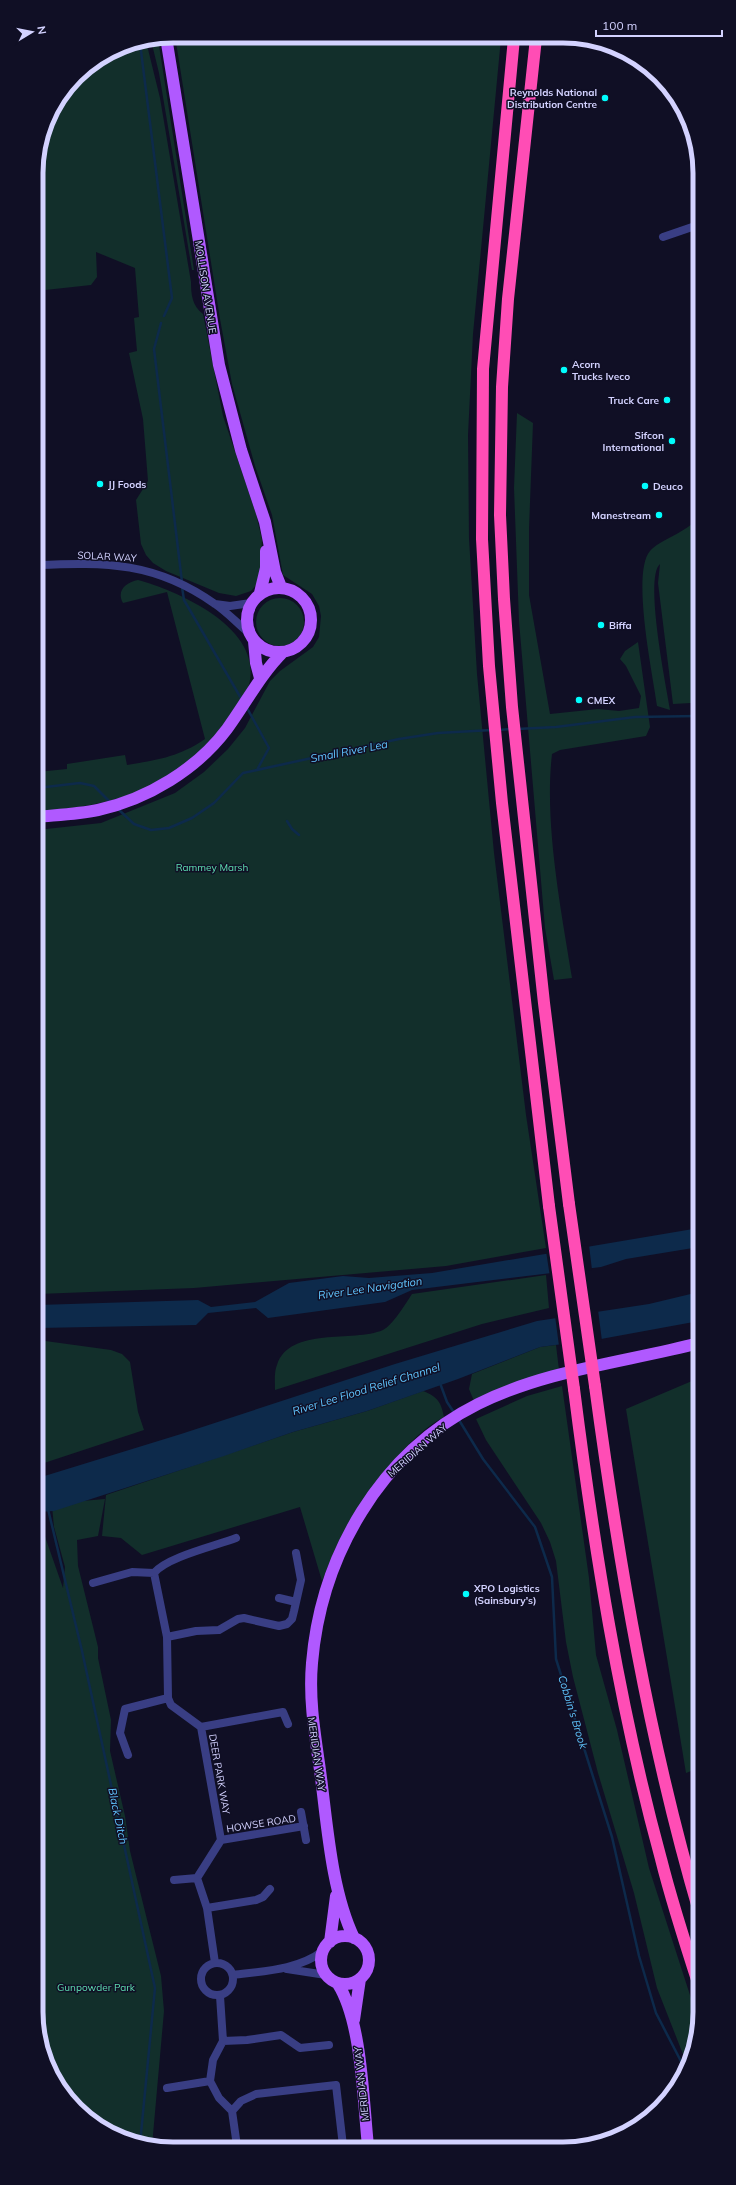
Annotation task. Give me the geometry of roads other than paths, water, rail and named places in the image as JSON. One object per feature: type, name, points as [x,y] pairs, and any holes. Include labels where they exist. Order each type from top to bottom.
[{"type":"highway","points":[[514,43],[483,369],[482,539],[492,708],[520,968],[549,1206],[599,1560],[624,1700],[661,1859],[693,1966]]},
{"type":"highway","points":[[535,43],[508,299],[501,423],[502,555],[512,707],[544,1003],[569,1204],[595,1386],[641,1673],[660,1764],[693,1889]]},
{"type":"main road","name":"MOLLISON AVENUE","points":[[167,43],[219,365],[232,420],[267,532],[275,572],[281,587]]},
{"type":"main road","name":"MOLLISON AVENUE","points":[[251,603],[260,593],[266,568],[267,532]]},
{"type":"main road","points":[[252,637],[269,650],[283,652],[294,649],[302,642],[309,632],[312,619],[308,604],[299,594],[281,587],[272,588],[260,593]]},
{"type":"main road","points":[[251,603],[246,617],[252,637],[260,678]]},
{"type":"main road","points":[[43,816],[107,808],[148,792],[188,768],[214,746],[239,712],[260,678],[283,652]]},
{"type":"main road","name":"MERIDIAN WAY","points":[[354,1938],[337,1891],[311,1712],[312,1664],[318,1614],[333,1567],[362,1510],[391,1470],[439,1428],[478,1404],[533,1383],[693,1344]]},
{"type":"main road","name":"MERIDIAN WAY","points":[[327,1946],[337,1891]]},
{"type":"main road","points":[[338,1984],[347,1985],[360,1979],[365,1974],[369,1960],[365,1947],[354,1938],[339,1937],[327,1946],[322,1966],[326,1975],[338,1984],[345,1994],[354,2022]]},
{"type":"main road","points":[[354,2022],[360,1979]]},
{"type":"main road","name":"MERIDIAN WAY","points":[[354,2022],[368,2142]]},
{"type":"street","points":[[663,237],[693,227]]},
{"type":"street","name":"SOLAR WAY","points":[[43,565],[96,564],[130,566],[158,574],[178,582],[215,604],[252,637]]},
{"type":"street","name":"SOLAR WAY","points":[[215,604],[230,606],[251,603]]},
{"type":"street","points":[[128,1755],[120,1733],[125,1709],[168,1698],[167,1637],[154,1573],[159,1566],[171,1560],[236,1538]]},
{"type":"street","points":[[167,1637],[196,1631],[219,1630],[238,1619],[244,1618],[283,1625],[292,1619],[301,1580],[296,1553]]},
{"type":"street","points":[[93,1583],[132,1572],[154,1573]]},
{"type":"street","points":[[279,1598],[296,1602]]},
{"type":"street","name":"DEER PARK WAY","points":[[168,1698],[171,1705],[201,1727],[221,1840]]},
{"type":"street","points":[[201,1727],[283,1712],[288,1724]]},
{"type":"street","name":"HOWSE ROAD","points":[[301,1812],[306,1840]]},
{"type":"street","name":"HOWSE ROAD","points":[[221,1840],[304,1826]]},
{"type":"street","points":[[197,1878],[221,1840]]},
{"type":"street","points":[[174,1880],[197,1878]]},
{"type":"street","points":[[197,1878],[207,1908],[215,1963]]},
{"type":"street","points":[[207,1908],[259,1899],[270,1889]]},
{"type":"street","points":[[233,1975],[284,1968],[314,1958],[327,1946]]},
{"type":"street","points":[[215,1963],[226,1965],[233,1975],[231,1988],[220,1996],[207,1993],[201,1982],[204,1969],[215,1963]]},
{"type":"street","points":[[284,1968],[326,1975]]},
{"type":"street","points":[[220,1996],[223,2041],[213,2060],[210,2081],[219,2098],[232,2111],[236,2142]]},
{"type":"street","points":[[223,2041],[247,2040],[281,2035],[300,2048],[329,2044]]},
{"type":"street","points":[[167,2088],[210,2081]]},
{"type":"street","points":[[232,2111],[241,2101],[256,2094],[336,2085],[343,2142]]},
{"type":"water","name":"River Lee Navigation","points":[[693,1229],[693,1248],[626,1259],[601,1267],[412,1290],[385,1302],[268,1318],[256,1308],[208,1313],[196,1325],[43,1328],[43,1305],[198,1300],[211,1307],[255,1302],[289,1283],[343,1276],[369,1278],[432,1273]]},
{"type":"water","name":"River Lee Flood Relief Channel","points":[[693,1293],[693,1322],[601,1339],[540,1347],[458,1379],[367,1411],[293,1432],[54,1511],[43,1512],[43,1476],[181,1434],[395,1364],[537,1321],[649,1304]]},
{"type":"waterway","points":[[141,47],[172,298],[164,316]]},
{"type":"waterway","points":[[161,323],[154,349],[182,582]]},
{"type":"waterway","points":[[182,587],[184,600],[242,700]]},
{"type":"waterway","points":[[247,708],[269,748],[258,768]]},
{"type":"waterway","name":"Small River Lea","points":[[517,729],[556,727],[635,717],[693,716]]},
{"type":"waterway","name":"Small River Lea","points":[[499,730],[510,729]]},
{"type":"waterway","name":"Small River Lea","points":[[118,809],[134,824],[151,830],[169,828],[192,818],[214,803],[243,773],[399,739],[438,733],[492,730]]},
{"type":"waterway","name":"Small River Lea","points":[[43,787],[80,783],[94,786],[111,803]]},
{"type":"waterway","points":[[287,821],[292,829],[299,835]]},
{"type":"waterway","name":"Cobbin's Brook","points":[[440,1383],[447,1402],[455,1414]]},
{"type":"waterway","name":"Cobbin's Brook","points":[[459,1420],[483,1459],[535,1527],[552,1577],[556,1659],[612,1837],[639,1956],[656,2013],[682,2064]]},
{"type":"waterway","name":"Black Ditch","points":[[48,1509],[82,1651],[155,1988],[141,2138]]},
{"type":"place","name":"Reynolds National Distribution Centre","points":[[605,98]]},
{"type":"place","name":"Acorn Trucks Iveco","points":[[564,370]]},
{"type":"place","name":"Truck Care","points":[[667,400]]},
{"type":"place","name":"Sifcon International","points":[[672,441]]},
{"type":"place","name":"JJ Foods","points":[[100,484]]},
{"type":"place","name":"Deuco","points":[[645,486]]},
{"type":"place","name":"Manestream","points":[[659,515]]},
{"type":"place","name":"Biffa","points":[[601,625]]},
{"type":"place","name":"CMEX","points":[[579,700]]},
{"type":"place","name":"XPO Logistics (Sainsbury's)","points":[[466,1594]]},
{"type":"park label","name":"Rammey Marsh","points":[[212,867]]},
{"type":"park label","name":"Gunpowder Park","points":[[96,1987]]}]
